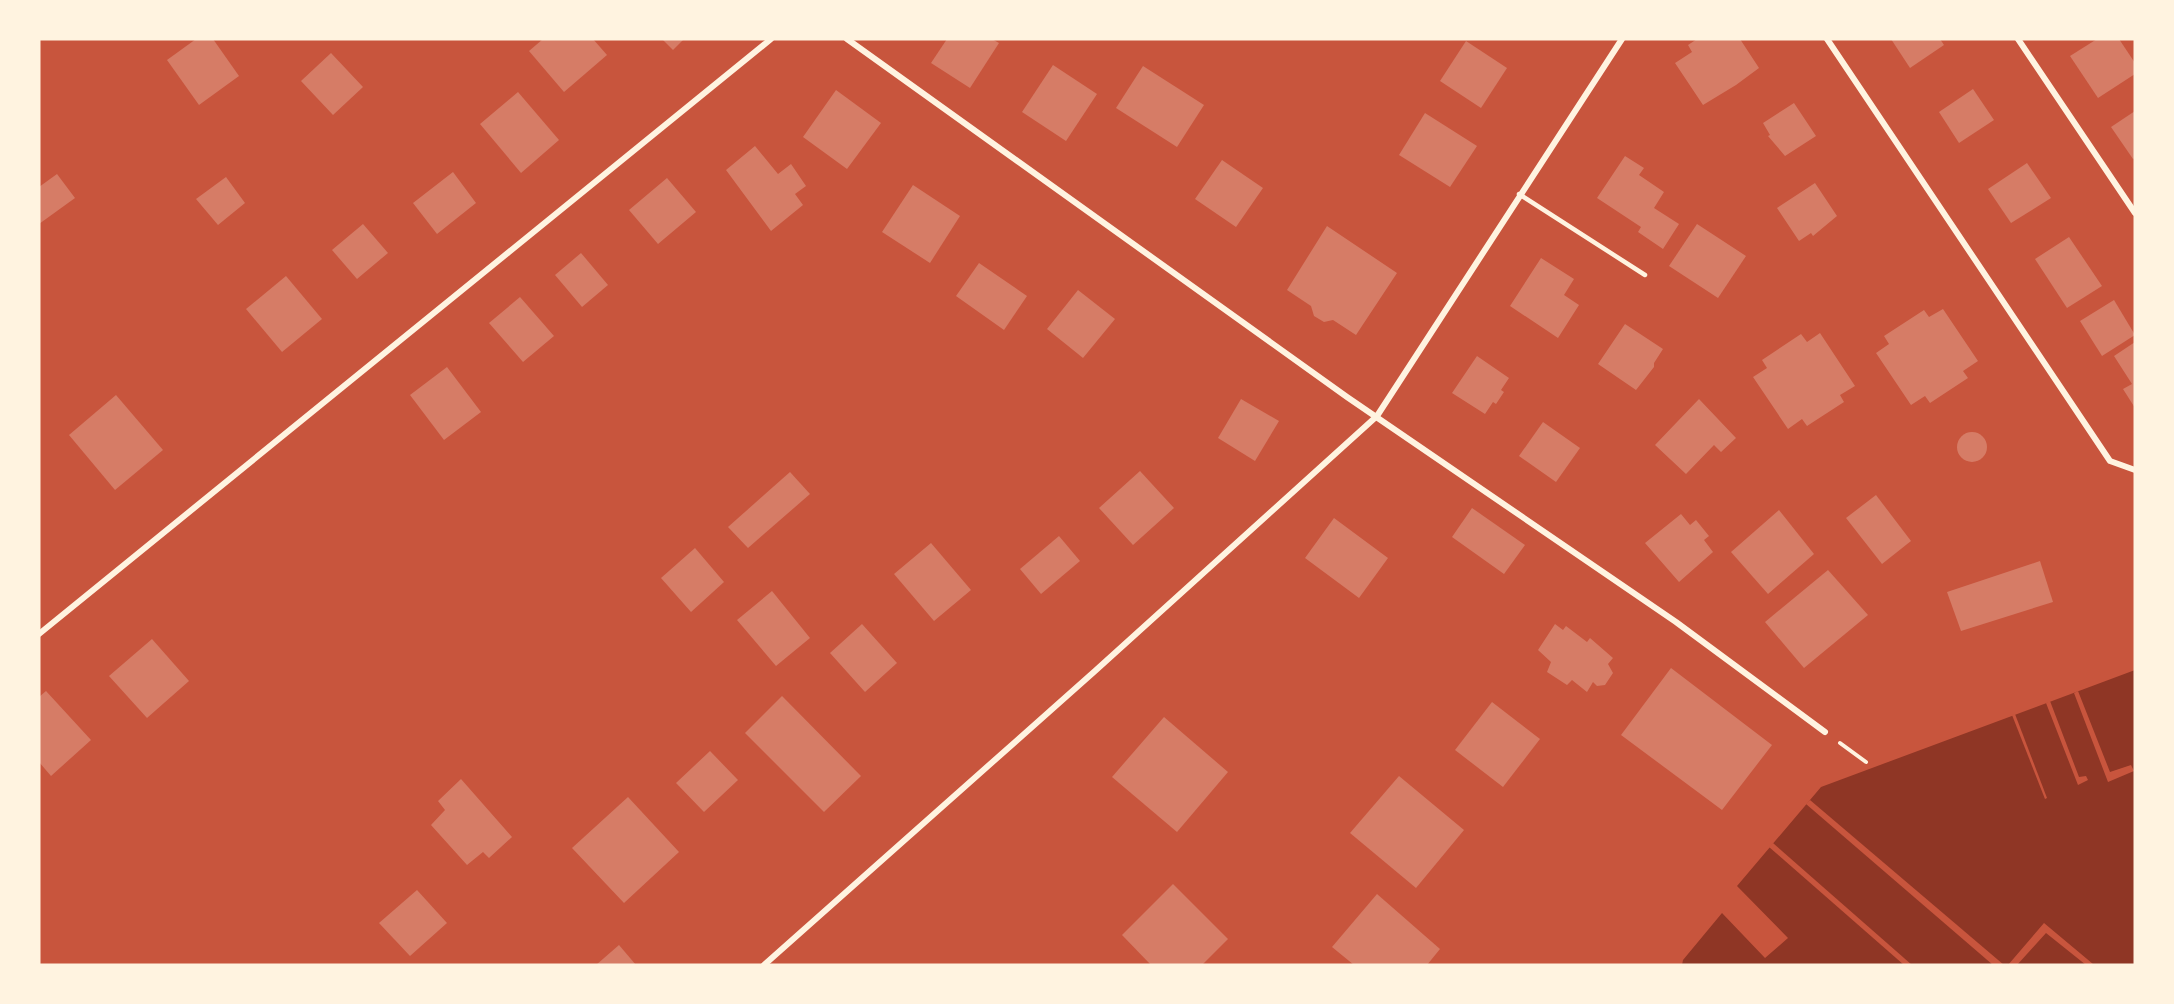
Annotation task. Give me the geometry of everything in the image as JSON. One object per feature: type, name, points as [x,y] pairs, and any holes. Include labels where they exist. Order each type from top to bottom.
[{"type":"street","points":[[39,634],[771,39]]},
{"type":"street","points":[[847,39],[1377,416],[1676,622],[1825,732]]},
{"type":"street","points":[[764,965],[1104,664],[1377,416],[1519,194],[1622,39]]},
{"type":"street","points":[[1827,39],[2110,461],[2135,470]]},
{"type":"street","points":[[2018,39],[2135,213]]},
{"type":"lane","points":[[1519,194],[1644,275]]},
{"type":"path","points":[[1825,732],[1866,762]]},
{"type":"shaded area","points":[[2135,670],[2135,965],[1682,965],[1683,960],[1722,913],[1765,958],[1788,938],[1737,886],[1821,787]]},
{"type":"pier","points":[[2078,691],[2110,772],[2131,765],[2134,771],[2108,782],[2074,693]]},
{"type":"pier","points":[[2050,701],[2079,777],[2086,776],[2088,780],[2078,785],[2046,703]]},
{"type":"pier","points":[[2015,714],[2047,798],[2045,799],[2012,715]]},
{"type":"pier","points":[[1810,800],[2004,965],[1993,965],[1806,804]]},
{"type":"pier","points":[[1773,843],[1912,965],[1904,965],[1769,847]]},
{"type":"pier","points":[[2044,923],[2093,964],[2086,965],[2046,933],[2017,965],[2008,965]]},
{"type":"building","points":[[196,39],[213,39],[239,76],[199,105],[167,60]]},
{"type":"building","points":[[543,39],[593,39],[607,55],[564,92],[529,51]]},
{"type":"building","points":[[662,39],[684,39],[673,50]]},
{"type":"building","points":[[947,39],[992,39],[999,43],[970,88],[931,63]]},
{"type":"building","points":[[1697,39],[1740,39],[1759,68],[1703,105],[1675,63],[1692,52],[1688,45]]},
{"type":"building","points":[[1891,39],[1940,39],[1944,45],[1910,68]]},
{"type":"building","points":[[2097,39],[2119,39],[2135,63],[2135,74],[2098,98],[2070,56]]},
{"type":"building","points":[[1466,41],[1507,68],[1481,108],[1440,81]]},
{"type":"building","points":[[331,53],[363,87],[333,115],[301,81]]},
{"type":"building","points":[[1053,65],[1097,94],[1066,141],[1022,112]]},
{"type":"building","points":[[1143,66],[1204,105],[1177,147],[1116,108]]},
{"type":"building","points":[[1973,89],[1994,120],[1959,143],[1939,112]]},
{"type":"building","points":[[836,90],[881,123],[847,169],[803,137]]},
{"type":"building","points":[[518,92],[559,140],[521,173],[480,124]]},
{"type":"building","points":[[1794,103],[1816,136],[1785,156],[1768,136],[1770,135],[1763,123]]},
{"type":"building","points":[[2135,111],[2135,158],[2133,159],[2111,127]]},
{"type":"building","points":[[1425,113],[1477,146],[1450,187],[1399,155]]},
{"type":"building","points":[[755,146],[778,174],[791,164],[806,186],[795,194],[803,205],[771,231],[726,170]]},
{"type":"building","points":[[1625,156],[1644,168],[1639,175],[1664,192],[1654,208],[1679,224],[1663,249],[1638,232],[1641,227],[1597,198]]},
{"type":"building","points":[[1222,160],[1263,188],[1236,227],[1195,199]]},
{"type":"building","points":[[2027,163],[2051,198],[2011,223],[1988,189]]},
{"type":"building","points":[[453,172],[476,203],[437,234],[413,203]]},
{"type":"building","points":[[57,174],[75,198],[39,224],[39,187]]},
{"type":"building","points":[[226,177],[245,203],[218,225],[196,199]]},
{"type":"building","points":[[667,178],[696,212],[658,244],[629,210]]},
{"type":"building","points":[[1815,183],[1837,216],[1813,236],[1811,233],[1799,241],[1777,208]]},
{"type":"building","points":[[913,185],[960,216],[930,263],[882,232]]},
{"type":"building","points":[[363,224],[388,253],[357,279],[332,250]]},
{"type":"building","points":[[1697,224],[1746,256],[1718,298],[1669,266]]},
{"type":"building","points":[[1327,226],[1397,273],[1356,335],[1333,320],[1324,322],[1314,316],[1311,306],[1287,290]]},
{"type":"building","points":[[2069,237],[2102,286],[2067,308],[2035,259]]},
{"type":"building","points":[[581,253],[608,285],[582,307],[555,275]]},
{"type":"building","points":[[1541,258],[1574,279],[1564,295],[1579,305],[1558,338],[1510,306]]},
{"type":"building","points":[[979,263],[1027,296],[1004,330],[956,296]]},
{"type":"building","points":[[286,276],[322,319],[282,352],[246,309]]},
{"type":"building","points":[[1078,290],[1115,319],[1083,358],[1047,329]]},
{"type":"building","points":[[520,297],[554,336],[523,362],[489,323]]},
{"type":"building","points":[[2114,300],[2135,335],[2102,356],[2080,321]]},
{"type":"building","points":[[1943,309],[1978,361],[1963,371],[1968,378],[1930,403],[1925,396],[1911,405],[1876,353],[1889,344],[1884,336],[1924,310],[1929,317]]},
{"type":"building","points":[[1625,324],[1663,349],[1654,367],[1636,390],[1598,364]]},
{"type":"building","points":[[1820,333],[1855,386],[1840,395],[1844,402],[1807,426],[1802,419],[1788,429],[1753,377],[1767,368],[1762,360],[1801,334],[1807,342]]},
{"type":"building","points":[[2135,342],[2135,408],[2123,389],[2132,384],[2114,356]]},
{"type":"building","points":[[1477,356],[1509,378],[1496,404],[1493,402],[1485,414],[1452,393]]},
{"type":"building","points":[[447,367],[481,412],[444,440],[410,395]]},
{"type":"building","points":[[116,395],[163,450],[115,490],[69,435]]},
{"type":"building","points":[[1241,399],[1279,421],[1255,461],[1218,438]]},
{"type":"building","points":[[1699,399],[1736,438],[1721,452],[1714,445],[1686,474],[1655,445]]},
{"type":"building","points":[[1543,422],[1580,448],[1556,482],[1519,456]]},
{"type":"building","points":[[1972,432],[1983,436],[1987,447],[1983,458],[1972,462],[1961,458],[1957,447],[1961,436]]},
{"type":"building","points":[[1140,471],[1174,508],[1133,545],[1099,508]]},
{"type":"building","points":[[790,472],[810,494],[748,548],[728,527]]},
{"type":"building","points":[[1876,495],[1911,541],[1882,564],[1846,518]]},
{"type":"building","points":[[1472,508],[1525,545],[1504,574],[1452,537]]},
{"type":"building","points":[[1779,510],[1814,554],[1768,594],[1731,552]]},
{"type":"building","points":[[1681,514],[1690,525],[1696,520],[1709,536],[1704,540],[1713,552],[1679,582],[1645,543]]},
{"type":"building","points":[[1334,518],[1388,558],[1359,598],[1305,558]]},
{"type":"building","points":[[1059,536],[1080,561],[1041,594],[1020,569]]},
{"type":"building","points":[[931,543],[971,590],[934,621],[894,574]]},
{"type":"building","points":[[695,548],[724,582],[691,612],[661,578]]},
{"type":"building","points":[[2040,561],[2053,602],[1961,631],[1947,592]]},
{"type":"building","points":[[1828,570],[1868,615],[1804,668],[1765,622]]},
{"type":"building","points":[[772,591],[810,638],[776,666],[737,620]]},
{"type":"building","points":[[862,624],[897,663],[865,692],[830,653]]},
{"type":"building","points":[[1555,624],[1563,630],[1566,626],[1587,642],[1590,638],[1613,658],[1608,664],[1613,673],[1605,685],[1597,686],[1593,682],[1587,692],[1572,680],[1567,685],[1547,672],[1551,662],[1538,650]]},
{"type":"building","points":[[152,639],[189,681],[147,718],[109,676]]},
{"type":"building","points":[[1671,668],[1772,745],[1722,810],[1621,735]]},
{"type":"building","points":[[46,691],[91,740],[51,776],[39,762],[39,697]]},
{"type":"building","points":[[782,696],[861,776],[824,812],[745,733]]},
{"type":"building","points":[[1492,702],[1540,739],[1503,787],[1455,750]]},
{"type":"building","points":[[1164,717],[1228,772],[1177,832],[1112,777]]},
{"type":"building","points":[[710,751],[738,780],[704,812],[676,783]]},
{"type":"building","points":[[1399,776],[1464,830],[1416,888],[1350,833]]},
{"type":"building","points":[[461,779],[512,837],[489,858],[483,852],[467,865],[431,825],[445,810],[438,801]]},
{"type":"building","points":[[628,797],[679,852],[624,903],[572,848]]},
{"type":"building","points":[[1173,884],[1228,939],[1202,965],[1151,965],[1122,935]]},
{"type":"building","points":[[417,890],[447,923],[410,956],[379,923]]},
{"type":"building","points":[[1377,894],[1440,949],[1427,965],[1354,965],[1332,947]]},
{"type":"building","points":[[619,945],[636,965],[596,965]]}]
